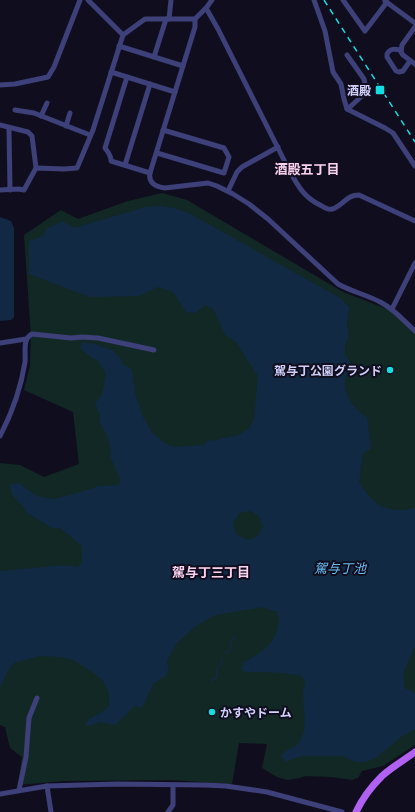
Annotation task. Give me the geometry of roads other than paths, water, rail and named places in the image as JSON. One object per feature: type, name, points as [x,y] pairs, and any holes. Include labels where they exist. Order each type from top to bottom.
[{"type":"main road","points":[[356,812],[371,787],[382,776],[415,752]]},
{"type":"street","points":[[0,85],[14,84],[48,77],[54,67],[80,0]]},
{"type":"street","points":[[88,0],[123,35]]},
{"type":"street","points":[[154,57],[167,19],[171,0]]},
{"type":"street","points":[[36,168],[77,168],[90,135],[123,35],[145,19],[195,18],[212,0]]},
{"type":"street","points":[[314,0],[325,31],[333,72],[340,84],[347,109],[393,133],[415,166]]},
{"type":"street","points":[[343,0],[365,31],[386,1],[415,23]]},
{"type":"street","points":[[206,8],[288,168],[307,198],[327,209],[332,209],[353,195],[359,195],[415,221]]},
{"type":"street","points":[[195,18],[195,27],[150,173],[151,180],[155,186],[165,188],[208,183],[228,191],[249,204],[268,219],[338,284],[380,302],[392,309],[415,331]]},
{"type":"street","points":[[401,50],[391,50],[387,54],[387,58],[396,71],[401,72],[413,63],[403,55],[401,50],[402,45],[415,27]]},
{"type":"street","points":[[119,46],[183,66]]},
{"type":"street","points":[[347,55],[364,79],[366,89],[363,95],[347,109]]},
{"type":"street","points":[[111,72],[175,92]]},
{"type":"street","points":[[126,77],[104,148],[111,157],[111,161],[150,173]]},
{"type":"street","points":[[125,165],[150,84]]},
{"type":"street","points":[[41,116],[47,103]]},
{"type":"street","points":[[15,110],[34,113],[90,135]]},
{"type":"street","points":[[66,126],[70,113]]},
{"type":"street","points":[[0,126],[28,132],[32,136],[36,168],[24,190],[0,190]]},
{"type":"street","points":[[9,128],[10,190]]},
{"type":"street","points":[[157,153],[224,173],[229,157],[224,148],[163,130]]},
{"type":"street","points":[[228,191],[237,172],[242,167],[278,147]]},
{"type":"street","points":[[392,309],[415,263]]},
{"type":"street","points":[[0,343],[26,339],[32,334],[71,338],[98,338],[154,350]]},
{"type":"street","points":[[0,436],[12,412],[22,380],[26,339]]},
{"type":"street","points":[[19,790],[26,757],[30,718],[37,698]]},
{"type":"street","points":[[168,812],[173,805],[173,785]]},
{"type":"street","points":[[0,794],[48,786],[212,785],[267,792],[342,812]]},
{"type":"street","points":[[48,786],[51,812]]},
{"type":"street","points":[[318,805],[318,812]]},
{"type":"water","name":"駕与丁池","points":[[161,206],[187,212],[340,298],[349,307],[347,324],[349,338],[345,344],[345,355],[351,363],[345,379],[345,386],[351,402],[367,417],[371,449],[363,453],[359,482],[377,504],[393,510],[415,508],[415,647],[403,674],[405,688],[415,693],[415,729],[401,737],[377,757],[366,762],[356,762],[342,756],[301,756],[285,762],[281,756],[300,741],[304,730],[303,692],[305,680],[301,676],[284,673],[244,672],[241,668],[244,666],[242,663],[265,649],[275,636],[278,629],[277,611],[272,611],[263,607],[216,615],[196,626],[177,643],[167,660],[168,672],[165,677],[153,684],[143,706],[141,708],[136,705],[115,725],[100,722],[86,726],[89,719],[104,711],[109,705],[109,692],[103,681],[94,673],[73,660],[61,657],[41,656],[16,662],[10,667],[0,687],[0,571],[65,565],[78,567],[82,563],[82,546],[60,528],[52,528],[26,512],[23,506],[12,495],[10,485],[19,483],[38,496],[53,499],[99,486],[117,485],[120,483],[120,479],[110,456],[111,450],[107,435],[100,424],[100,414],[95,405],[102,395],[106,373],[97,360],[92,358],[80,348],[82,342],[95,344],[112,350],[119,356],[123,364],[132,370],[135,393],[142,415],[152,432],[163,442],[173,447],[204,445],[207,441],[239,435],[249,428],[254,420],[258,376],[236,342],[225,335],[212,308],[205,305],[195,313],[186,312],[173,292],[158,287],[139,296],[90,297],[29,274],[29,241],[43,236],[46,229],[63,221],[74,228],[146,207]],"holes":[[[250,511],[259,516],[263,527],[257,537],[247,540],[236,534],[233,523],[239,513]]]},
{"type":"water","points":[[0,217],[11,221],[14,228],[14,317],[11,320],[0,321]]},
{"type":"waterway","points":[[225,653],[229,651],[235,637]]},
{"type":"waterway","points":[[211,683],[212,680],[217,677],[216,669],[222,663],[222,658]]},
{"type":"railway","points":[[324,0],[415,142]]},
{"type":"place","name":"酒殿","points":[[380,90]]},
{"type":"place","name":"駕与丁公園グランド","points":[[390,370]]},
{"type":"place","name":"かすやドーム","points":[[212,712]]},
{"type":"district","name":"酒殿五丁目","points":[[307,169]]},
{"type":"district","name":"駕与丁三丁目","points":[[211,572]]}]
